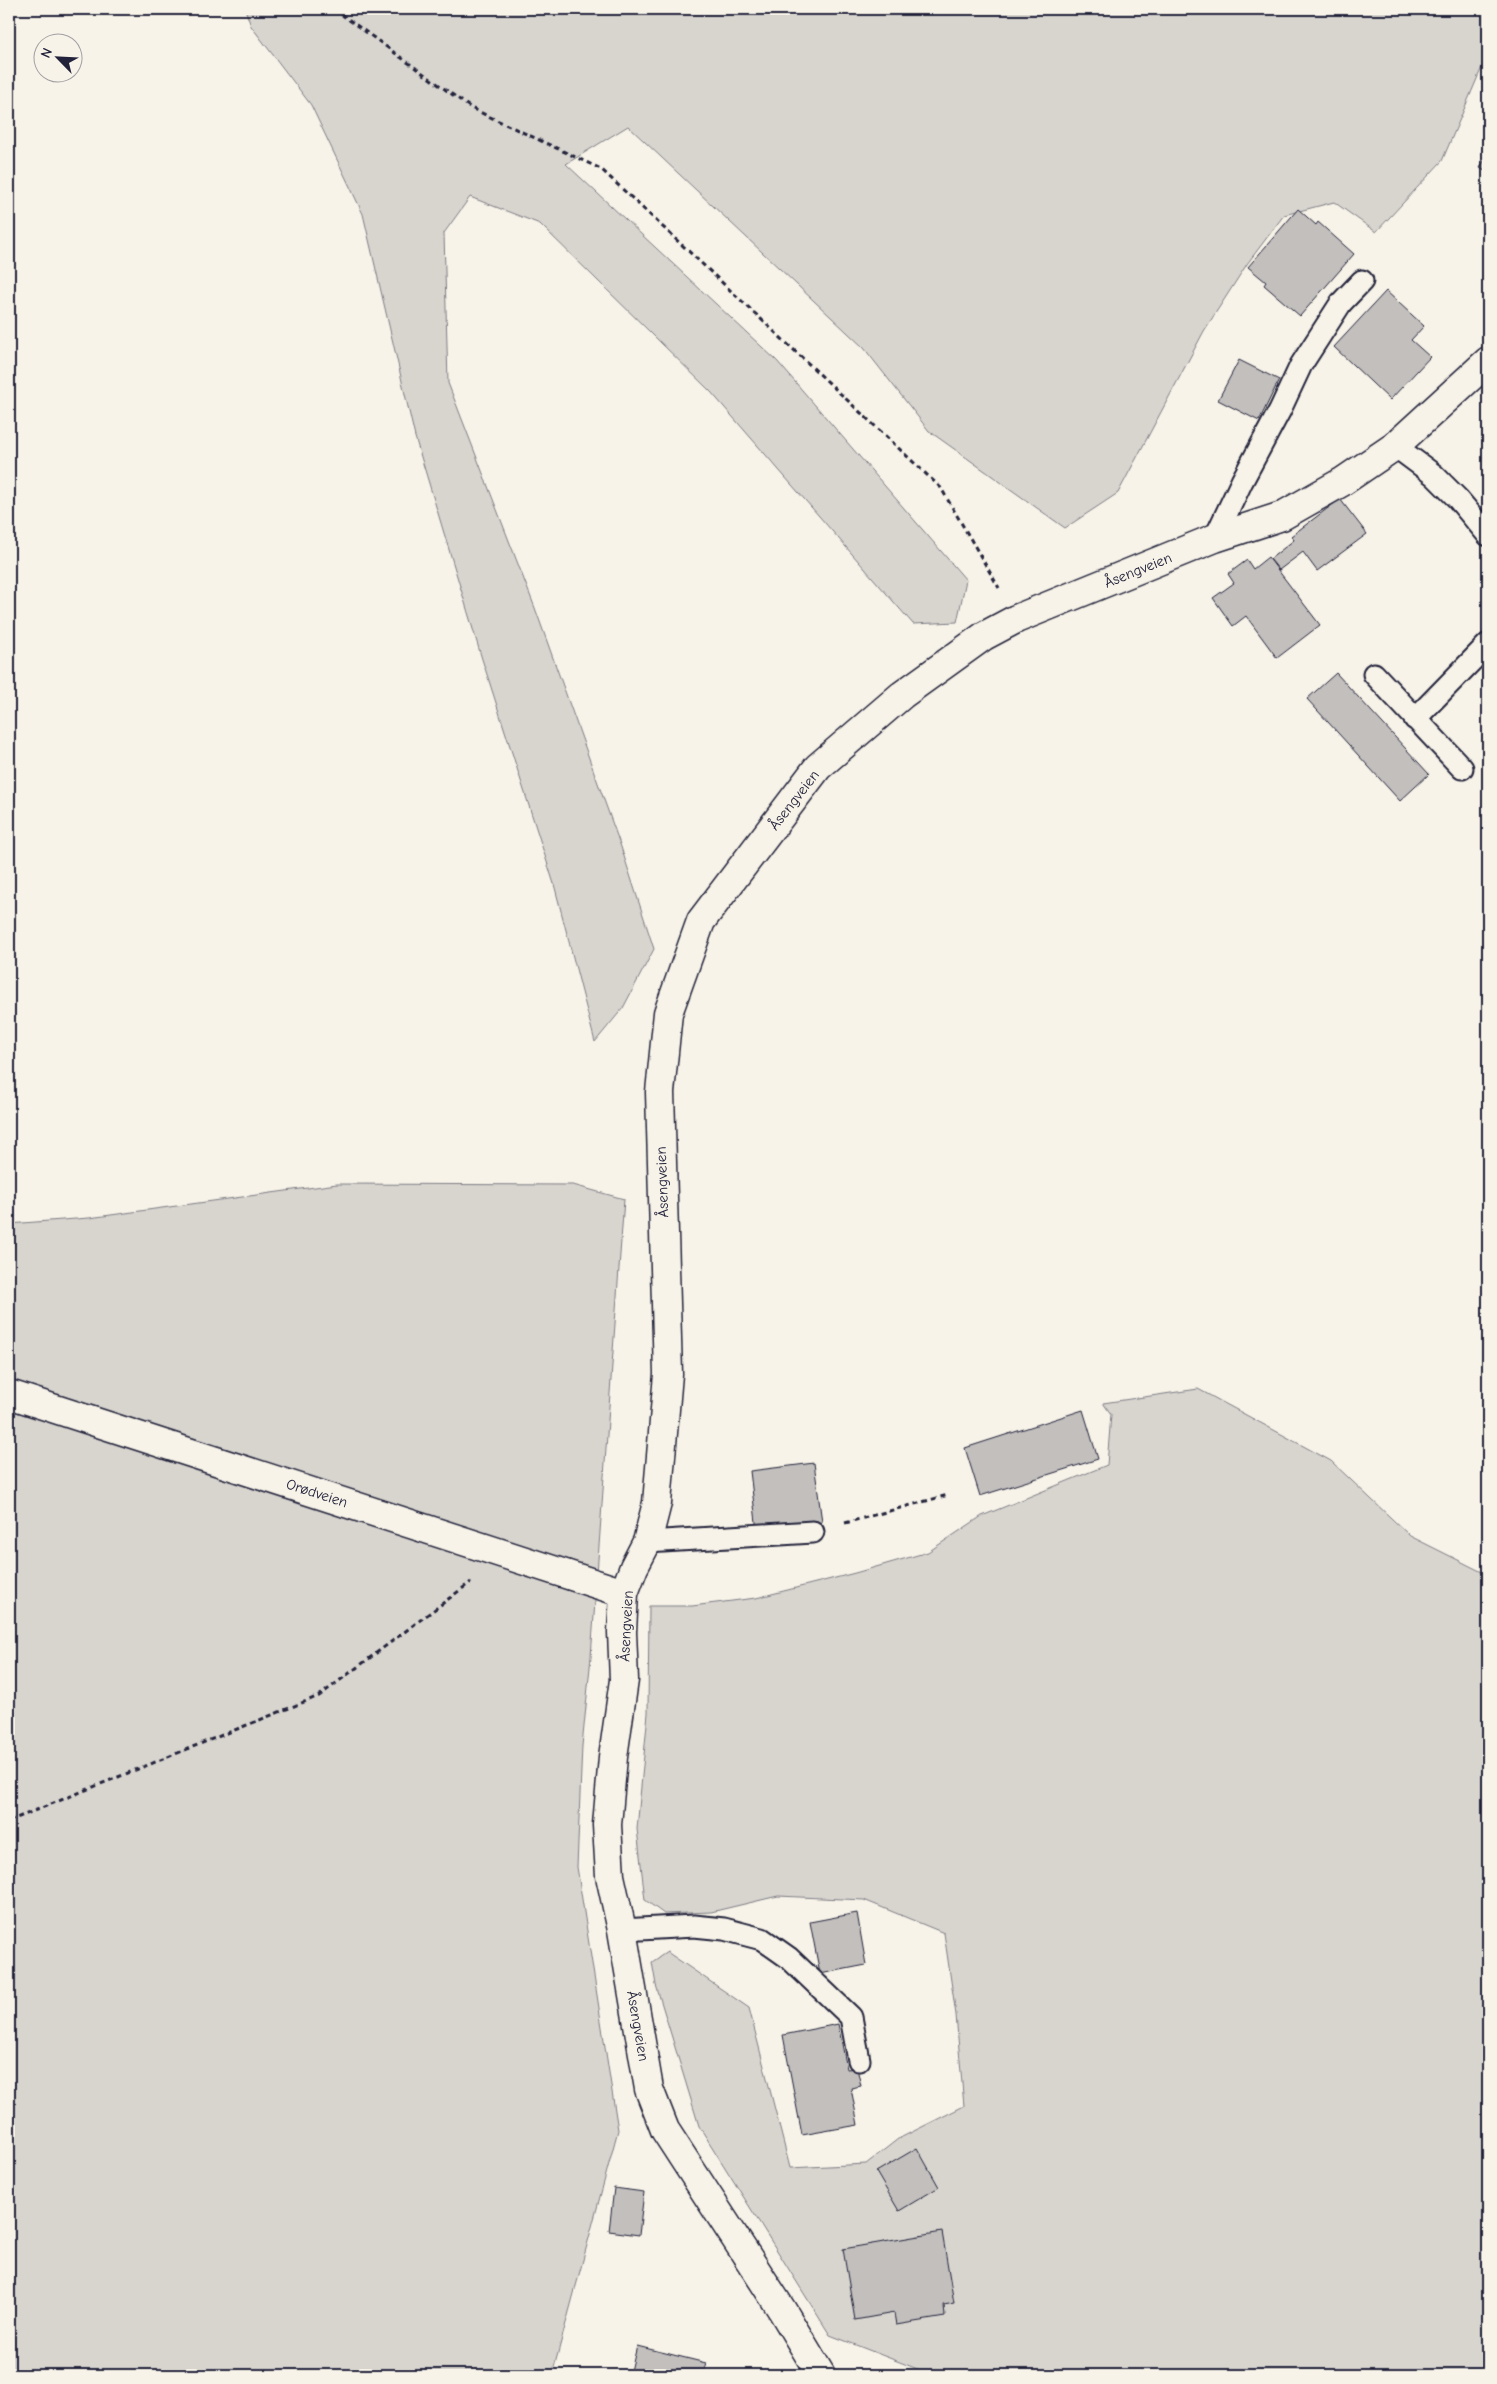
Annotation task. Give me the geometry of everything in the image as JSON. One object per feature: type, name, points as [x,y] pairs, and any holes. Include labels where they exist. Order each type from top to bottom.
[{"type":"street","name":"Åsengveien","points":[[821,2375],[782,2310],[665,2130],[649,2089],[622,1930],[610,1876],[607,1825],[613,1757],[624,1680],[622,1632],[624,1593],[634,1567],[647,1542],[657,1503],[668,1374],[660,1092],[668,1013],[701,921],[818,767],[902,695],[984,636],[1016,619],[1215,538],[1282,516],[1342,482],[1395,446],[1488,361]]},
{"type":"street","name":"Orødveien","points":[[9,1394],[624,1593]]},
{"type":"lane","points":[[1215,538],[1301,365],[1342,303],[1362,281]]},
{"type":"lane","points":[[1395,446],[1434,475],[1458,499],[1488,535]]},
{"type":"lane","points":[[1416,719],[1488,644]]},
{"type":"lane","points":[[1374,674],[1462,768]]},
{"type":"lane","points":[[647,1542],[813,1532]]},
{"type":"lane","points":[[622,1930],[694,1926],[724,1929],[762,1939],[789,1958],[851,2017],[859,2060]]},
{"type":"path","points":[[334,9],[471,108],[601,170],[941,488],[1016,619]]},
{"type":"path","points":[[813,1532],[948,1496]]},
{"type":"path","points":[[9,1821],[319,1696],[508,1555]]},
{"type":"shaded area","points":[[245,9],[1488,9],[1488,53],[1442,161],[1376,232],[1334,202],[1284,215],[1247,264],[1204,331],[1118,493],[1065,528],[929,431],[864,348],[628,126],[566,164],[777,361],[966,580],[957,622],[913,624],[711,392],[540,224],[470,197],[444,233],[448,383],[535,608],[621,847],[654,949],[623,1008],[595,1042],[554,884],[482,659],[415,437],[363,214],[311,105],[251,26]]},
{"type":"shaded area","points":[[337,1184],[573,1185],[624,1199],[591,1657],[582,1746],[577,1867],[618,2130],[552,2375],[9,2375],[9,1224],[89,1218]]},
{"type":"shaded area","points":[[1198,1389],[1331,1461],[1410,1536],[1488,1575],[1488,2375],[933,2375],[830,2335],[699,2126],[656,1985],[652,1962],[667,1952],[749,2008],[790,2168],[866,2164],[898,2139],[964,2106],[956,2015],[944,1933],[864,1900],[778,1896],[711,1912],[664,1914],[645,1900],[637,1829],[648,1713],[649,1606],[692,1606],[756,1598],[928,1552],[982,1516],[1107,1465],[1111,1414],[1103,1403]]},
{"type":"building","points":[[1488,154],[1488,173],[1480,168]]},
{"type":"building","points":[[1298,209],[1316,225],[1318,222],[1354,254],[1300,316],[1264,285],[1266,282],[1248,267]]},
{"type":"building","points":[[1386,291],[1424,326],[1411,340],[1430,357],[1390,400],[1334,347]]},
{"type":"building","points":[[1239,360],[1279,380],[1259,421],[1218,400]]},
{"type":"building","points":[[1340,499],[1367,534],[1317,571],[1303,552],[1279,570],[1270,559],[1294,540],[1291,536]]},
{"type":"building","points":[[1268,557],[1320,625],[1277,658],[1246,616],[1233,626],[1213,598],[1234,583],[1228,574],[1247,560],[1253,569]]},
{"type":"building","points":[[1336,673],[1429,774],[1400,801],[1307,699]]},
{"type":"building","points":[[1083,1410],[1098,1459],[980,1496],[965,1448]]},
{"type":"building","points":[[814,1463],[822,1522],[757,1531],[750,1471]]},
{"type":"building","points":[[857,1913],[866,1965],[820,1974],[810,1922]]},
{"type":"building","points":[[838,2024],[847,2069],[857,2068],[861,2086],[851,2088],[858,2125],[802,2135],[783,2035]]},
{"type":"building","points":[[917,2148],[939,2187],[899,2211],[876,2172]]},
{"type":"building","points":[[614,2188],[644,2192],[639,2235],[609,2231]]},
{"type":"building","points":[[942,2232],[954,2303],[944,2305],[945,2317],[896,2325],[894,2313],[855,2320],[843,2249]]},
{"type":"building","points":[[637,2346],[706,2363],[703,2375],[630,2375]]}]
